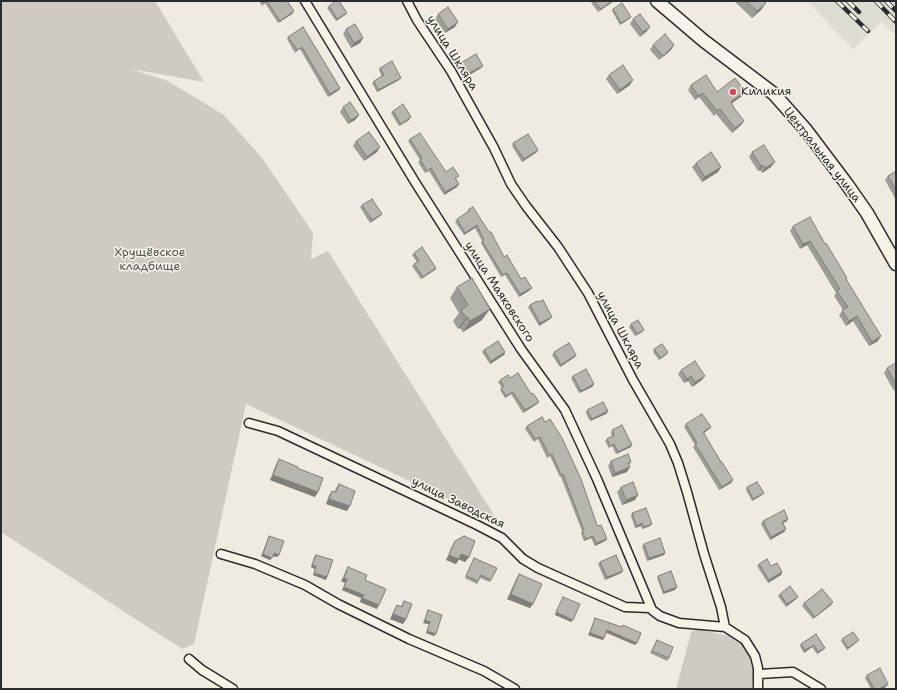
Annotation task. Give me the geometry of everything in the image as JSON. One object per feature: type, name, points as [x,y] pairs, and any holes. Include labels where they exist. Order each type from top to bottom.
[{"type":"main road","name":"Центральная улица","points":[[657,1],[704,41],[774,94],[806,130],[846,183],[867,213],[896,264]]},
{"type":"street","name":"улица Маяковского","points":[[305,1],[436,216],[521,349],[565,410],[597,479],[650,608]]},
{"type":"street","name":"улица Шкляра","points":[[407,1],[451,71],[494,148],[512,184],[526,206],[558,247],[588,293],[670,444],[687,492],[704,554],[721,607],[725,627]]},
{"type":"street","name":"улица Заводская","points":[[249,423],[278,431],[477,525],[502,538],[523,559],[538,568],[625,607],[650,608]]},
{"type":"street","points":[[221,554],[255,564],[305,585],[338,604],[409,639],[484,671],[516,689]]},
{"type":"street","points":[[650,608],[660,616],[679,623],[725,627],[742,638],[748,644],[757,661],[758,689]]},
{"type":"street","points":[[189,659],[202,670],[233,689]]},
{"type":"street","points":[[758,674],[793,672],[821,689]]},
{"type":"shaded area","points":[[807,1],[896,1],[896,36],[882,21],[853,49]]},
{"type":"green space","name":"Хрущёвское кладбище","points":[[1,1],[155,1],[204,82],[131,69],[168,81],[224,115],[263,159],[313,233],[311,259],[328,251],[499,523],[246,404],[194,644],[182,649],[1,532]]},
{"type":"green space","points":[[697,629],[729,636],[748,649],[754,667],[752,689],[676,689],[691,633]]},
{"type":"building","points":[[267,1],[287,1],[294,11],[280,21]]},
{"type":"building","points":[[336,1],[339,1],[347,13],[337,19],[329,6]]},
{"type":"building","points":[[594,1],[612,1],[601,9]]},
{"type":"building","points":[[746,1],[764,1],[766,3],[757,11]]},
{"type":"building","points":[[622,3],[631,17],[621,23],[613,9]]},
{"type":"building","points":[[448,7],[458,22],[448,29],[438,14]]},
{"type":"building","points":[[640,14],[650,27],[643,32],[633,19]]},
{"type":"building","points":[[355,24],[363,38],[354,43],[346,29]]},
{"type":"building","points":[[303,27],[340,88],[330,94],[302,47],[297,50],[288,37]]},
{"type":"building","points":[[665,34],[674,45],[663,56],[653,45]]},
{"type":"building","points":[[476,54],[483,66],[467,74],[461,63]]},
{"type":"building","points":[[392,61],[401,78],[378,90],[374,81],[384,75],[380,68]]},
{"type":"building","points":[[623,65],[633,80],[620,90],[609,75]]},
{"type":"building","points":[[706,75],[717,92],[735,78],[745,91],[731,102],[744,121],[735,128],[720,109],[717,111],[703,93],[698,96],[691,85]]},
{"type":"building","points":[[350,102],[359,115],[351,120],[343,107]]},
{"type":"building","points":[[403,104],[411,117],[401,124],[393,111]]},
{"type":"building","points":[[369,132],[380,147],[367,157],[356,141]]},
{"type":"building","points":[[420,133],[446,172],[453,167],[459,176],[455,178],[459,184],[445,192],[431,168],[427,171],[420,159],[422,158],[410,139]]},
{"type":"building","points":[[528,134],[538,150],[524,159],[513,143]]},
{"type":"building","points":[[764,145],[775,162],[765,168],[763,165],[761,166],[752,152]]},
{"type":"building","points":[[711,152],[721,167],[705,177],[696,163]]},
{"type":"building","points":[[896,171],[896,190],[888,176]]},
{"type":"building","points":[[372,199],[382,214],[372,220],[362,205]]},
{"type":"building","points":[[473,207],[489,232],[491,232],[504,257],[507,255],[521,279],[525,277],[532,288],[520,294],[507,273],[503,275],[482,241],[484,240],[477,225],[465,233],[457,219]]},
{"type":"building","points":[[810,217],[881,336],[872,342],[857,316],[849,321],[842,310],[848,307],[837,291],[840,289],[810,241],[803,244],[793,226]]},
{"type":"building","points":[[422,247],[436,268],[423,277],[414,264],[419,261],[414,253]]},
{"type":"building","points":[[472,278],[490,309],[470,321],[461,310],[468,305],[457,287]]},
{"type":"building","points":[[543,300],[552,317],[540,323],[530,305],[537,301]]},
{"type":"building","points":[[638,320],[644,330],[637,334],[631,324]]},
{"type":"building","points":[[498,341],[505,352],[491,361],[484,350]]},
{"type":"building","points":[[569,343],[576,355],[561,365],[554,352]]},
{"type":"building","points":[[662,344],[668,352],[661,358],[654,349]]},
{"type":"building","points":[[695,361],[705,376],[695,382],[691,376],[687,379],[681,370]]},
{"type":"building","points":[[896,363],[896,384],[887,368]]},
{"type":"building","points":[[586,369],[594,384],[581,391],[573,376]]},
{"type":"building","points":[[518,373],[531,394],[533,393],[539,402],[525,410],[513,392],[506,396],[501,388],[504,386],[500,380],[508,375],[510,378]]},
{"type":"building","points":[[603,402],[608,411],[592,419],[587,410]]},
{"type":"building","points":[[702,414],[711,427],[703,432],[733,480],[722,487],[695,444],[697,443],[686,424]]},
{"type":"building","points":[[542,417],[545,422],[550,419],[562,438],[581,479],[597,525],[601,525],[607,539],[596,543],[593,536],[586,539],[563,474],[561,475],[552,454],[549,455],[540,437],[535,439],[527,426]]},
{"type":"building","points":[[622,425],[632,445],[618,452],[614,444],[610,446],[607,439],[614,435],[612,430]]},
{"type":"building","points":[[628,454],[631,462],[628,463],[630,467],[615,473],[611,461]]},
{"type":"building","points":[[279,459],[323,478],[318,492],[273,475]]},
{"type":"building","points":[[633,482],[638,495],[626,500],[621,487]]},
{"type":"building","points":[[757,482],[764,493],[753,499],[747,487]]},
{"type":"building","points":[[339,484],[355,491],[350,506],[329,499],[332,491],[336,492]]},
{"type":"building","points":[[646,508],[652,524],[644,527],[642,523],[637,526],[632,513]]},
{"type":"building","points":[[784,510],[788,519],[782,522],[786,529],[771,537],[763,521]]},
{"type":"building","points":[[269,536],[284,541],[279,555],[274,553],[272,558],[263,554]]},
{"type":"building","points":[[464,536],[475,541],[469,557],[461,554],[459,559],[449,555],[455,541]]},
{"type":"building","points":[[660,538],[665,553],[649,558],[644,544]]},
{"type":"building","points":[[316,555],[333,560],[327,577],[314,573],[316,566],[312,565]]},
{"type":"building","points":[[616,555],[623,571],[607,577],[600,562]]},
{"type":"building","points":[[474,558],[497,568],[491,580],[481,575],[478,581],[466,576]]},
{"type":"building","points":[[767,559],[771,566],[777,563],[782,572],[769,580],[759,564]]},
{"type":"building","points":[[348,567],[367,575],[365,580],[386,589],[379,605],[362,598],[364,595],[344,587],[347,579],[344,578]]},
{"type":"building","points":[[671,571],[677,587],[664,592],[658,576]]},
{"type":"building","points":[[519,574],[542,584],[533,604],[511,594]]},
{"type":"building","points":[[790,586],[798,597],[787,604],[780,594]]},
{"type":"building","points":[[822,589],[833,602],[815,617],[804,603]]},
{"type":"building","points":[[563,597],[580,604],[573,620],[556,612]]},
{"type":"building","points":[[404,601],[412,604],[406,619],[393,614],[397,605],[402,607]]},
{"type":"building","points":[[428,610],[442,615],[436,634],[427,631],[430,622],[425,620]]},
{"type":"building","points":[[595,618],[622,627],[623,625],[641,633],[637,643],[607,630],[604,638],[590,633]]},
{"type":"building","points":[[853,632],[859,640],[848,648],[842,639]]},
{"type":"building","points":[[816,634],[825,648],[818,652],[814,645],[805,650],[801,644]]},
{"type":"building","points":[[657,640],[673,647],[669,658],[652,651]]},
{"type":"building","points":[[880,668],[888,684],[879,689],[874,689],[867,675]]},
{"type":"railway","points":[[837,1],[868,31]]},
{"type":"railway","points":[[848,1],[859,12]]},
{"type":"railway","points":[[876,1],[896,22]]},
{"type":"railway","points":[[886,1],[896,11]]},
{"type":"place","name":"Киликия","points":[[733,92]]}]
